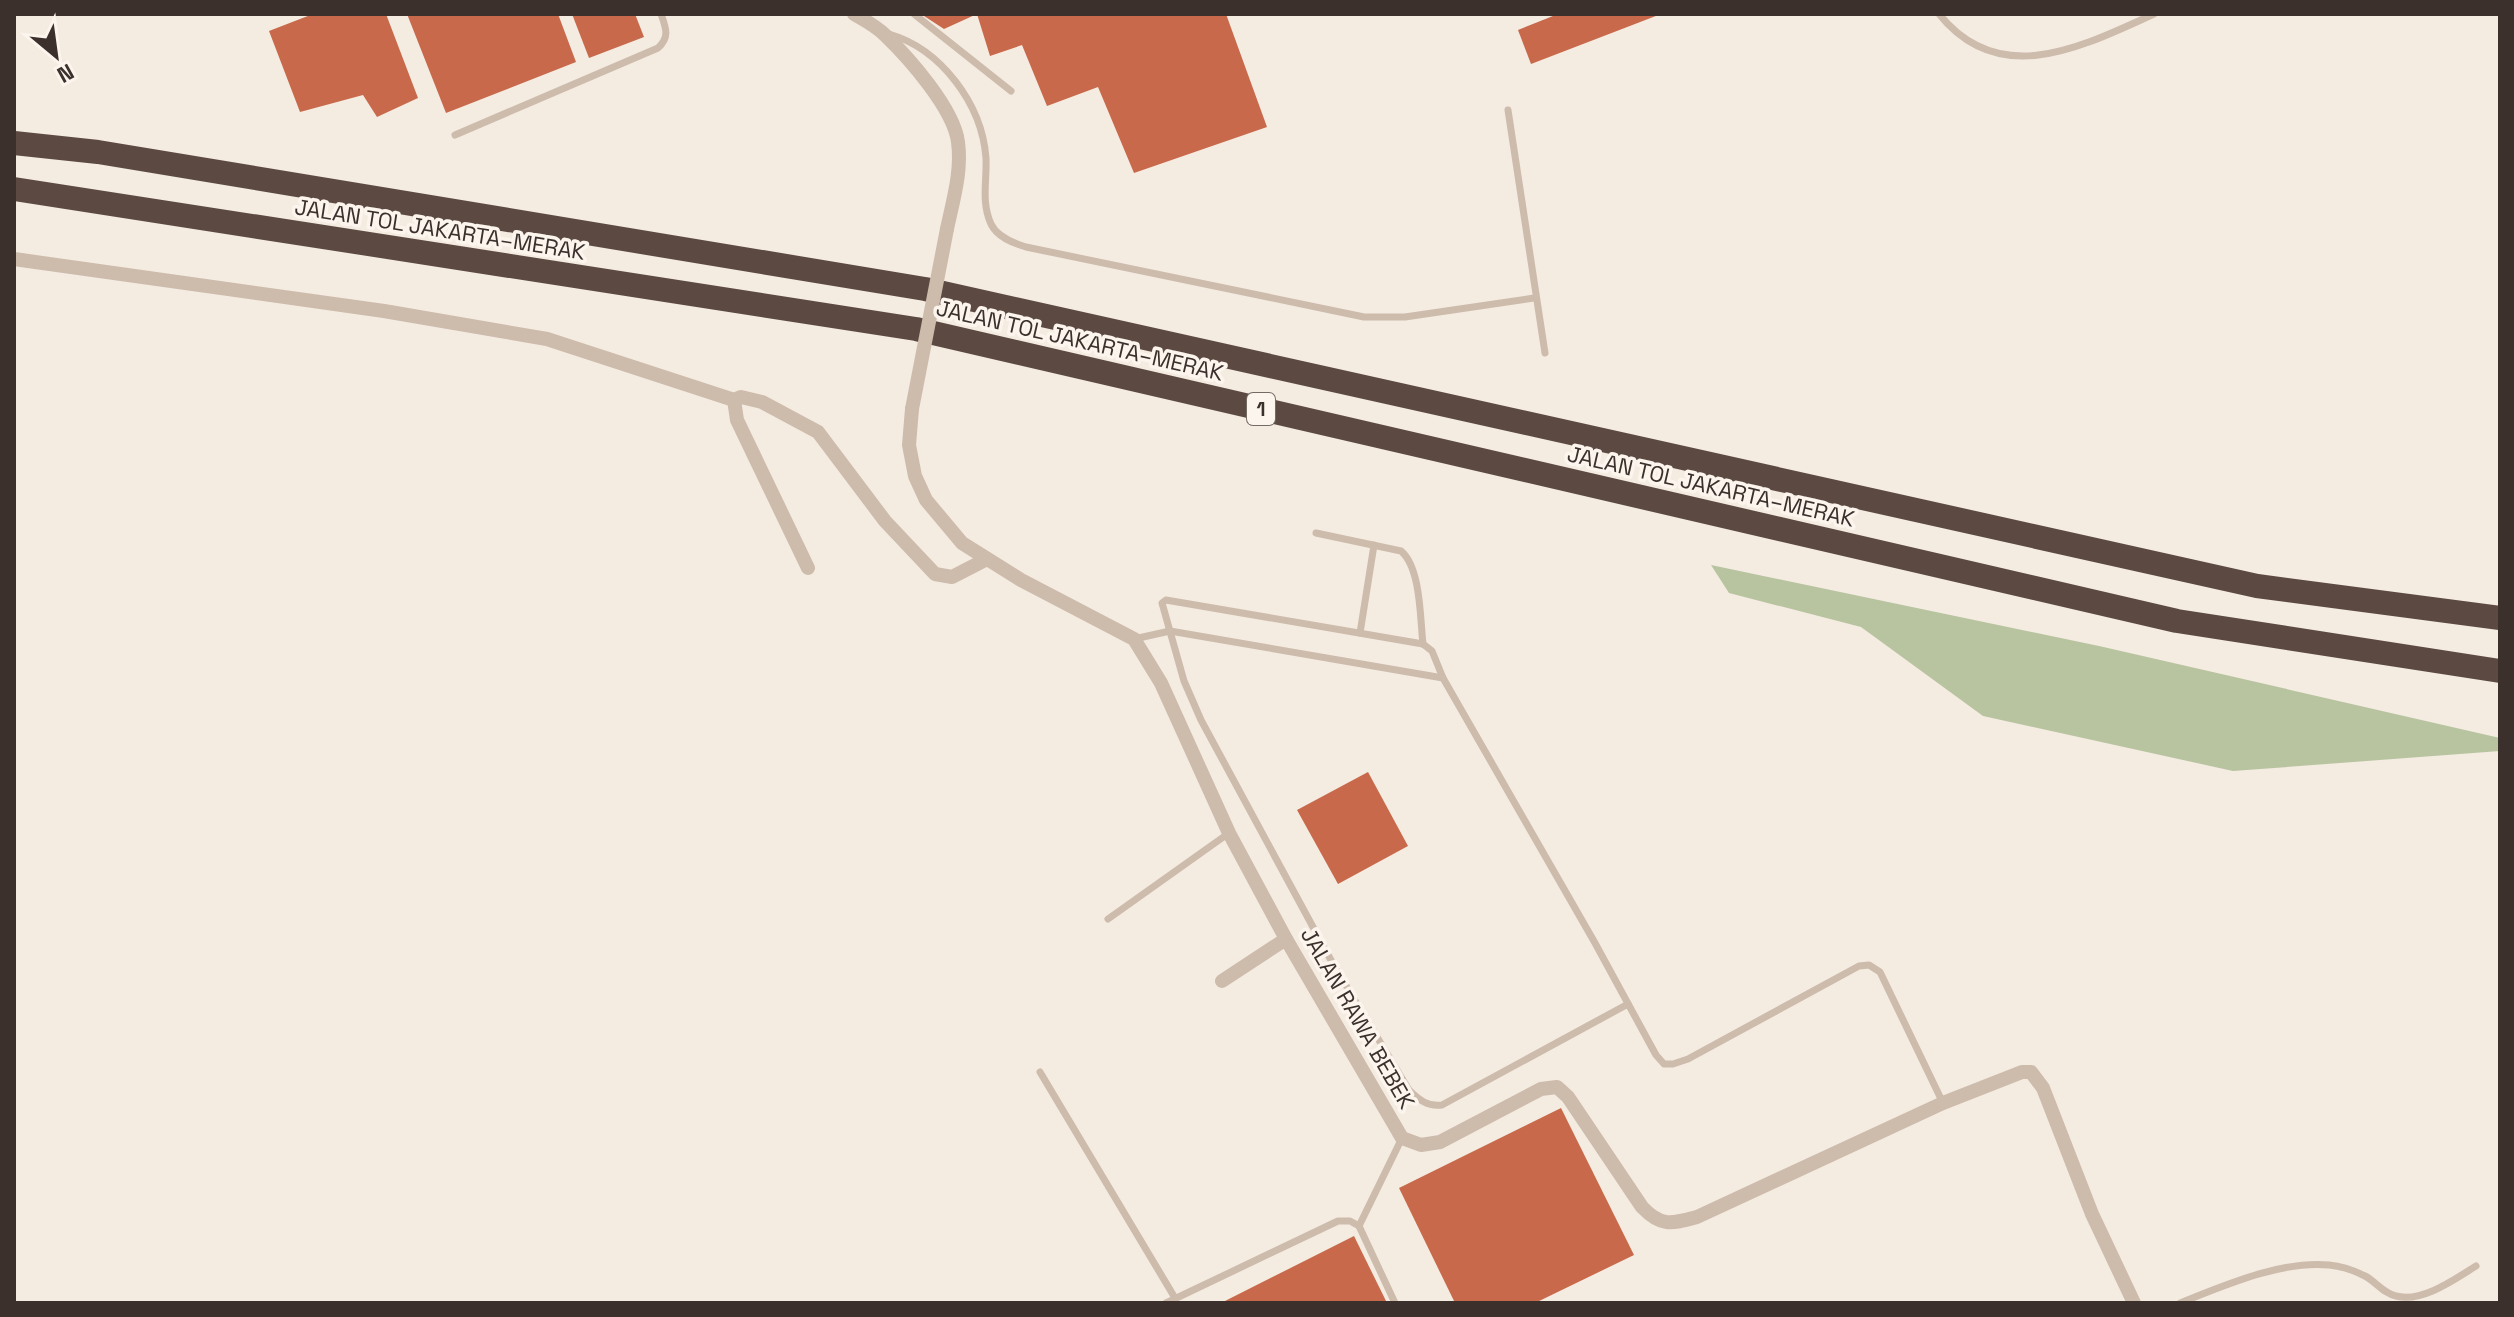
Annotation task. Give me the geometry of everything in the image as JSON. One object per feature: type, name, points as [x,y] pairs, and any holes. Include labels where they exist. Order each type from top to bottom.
[{"type":"highway","name":"JALAN TOL JAKARTA–MERAK","points":[[14,143],[98,152],[925,289],[2257,586],[2500,618]]},
{"type":"highway","name":"JALAN TOL JAKARTA–MERAK","points":[[14,189],[916,329],[2177,621],[2500,671]]},
{"type":"street","points":[[854,14],[883,32],[938,97],[958,139],[959,171],[912,409],[909,445],[915,476],[926,500],[962,543],[1077,611],[1134,639]]},
{"type":"street","points":[[14,259],[384,311],[533,336],[561,342],[734,400],[741,397],[762,402],[818,432],[877,512],[935,574],[952,577],[987,559]]},
{"type":"street","points":[[734,400],[737,420],[808,568]]},
{"type":"street","name":"JALAN RAWA BEBEK","points":[[1134,639],[1161,683],[1229,833],[1286,939],[1402,1138],[1421,1145],[1440,1142],[1541,1089],[1557,1087],[1568,1097],[1642,1207],[1655,1221],[1674,1223],[1697,1217],[1943,1103],[2022,1072],[2031,1072],[2037,1077],[2053,1110],[2092,1214],[2134,1303]]},
{"type":"street","points":[[1222,981],[1286,939]]},
{"type":"lane","points":[[455,135],[658,48],[665,41],[667,32],[661,14]]},
{"type":"lane","points":[[914,14],[1011,91]]},
{"type":"lane","points":[[1939,14],[1948,25],[1974,43],[2001,55],[2027,58],[2089,43],[2154,14]]},
{"type":"lane","points":[[883,32],[905,39],[932,58],[955,81],[971,106],[982,133],[986,159],[986,210],[992,228],[1009,241],[1364,317],[1405,317],[1534,298]]},
{"type":"lane","points":[[1508,110],[1534,298],[1545,353]]},
{"type":"lane","points":[[1316,533],[1401,551],[1410,559],[1423,644]]},
{"type":"lane","points":[[1360,633],[1374,545]]},
{"type":"lane","points":[[1628,1004],[1442,1105],[1433,1106],[1419,1100],[1409,1090],[1333,964],[1235,786],[1184,681],[1162,603],[1166,600],[1423,644],[1432,651],[1443,678],[1628,1004],[1656,1055],[1664,1064],[1688,1059],[1859,966],[1869,965],[1880,972],[1943,1103]]},
{"type":"lane","points":[[1134,639],[1170,631],[1443,678]]},
{"type":"lane","points":[[1108,919],[1229,833]]},
{"type":"lane","points":[[1040,1072],[1175,1298]]},
{"type":"lane","points":[[1359,1226],[1402,1138]]},
{"type":"lane","points":[[1166,1303],[1338,1221],[1350,1221],[1359,1226],[1395,1303]]},
{"type":"lane","points":[[2180,1303],[2228,1284],[2309,1264],[2333,1265],[2365,1276],[2396,1297],[2431,1290],[2476,1266]]},
{"type":"green space","points":[[1711,565],[2099,646],[2500,738],[2500,751],[2233,771],[1983,716],[1861,627],[1729,593]]},
{"type":"building","points":[[313,14],[386,14],[418,98],[377,117],[363,95],[300,112],[269,31]]},
{"type":"building","points":[[407,14],[558,14],[576,62],[446,113]]},
{"type":"building","points":[[572,14],[635,14],[644,37],[589,58]]},
{"type":"building","points":[[921,14],[977,14],[944,29]]},
{"type":"building","points":[[977,14],[1226,14],[1267,127],[1134,173],[1098,87],[1047,106],[1022,45],[990,56]]},
{"type":"building","points":[[1558,14],[1661,14],[1531,64],[1518,30]]},
{"type":"building","points":[[1368,772],[1408,846],[1338,884],[1297,810]]},
{"type":"building","points":[[1561,1108],[1634,1255],[1535,1303],[1455,1303],[1399,1188]]},
{"type":"building","points":[[1354,1236],[1387,1303],[1221,1303]]}]
